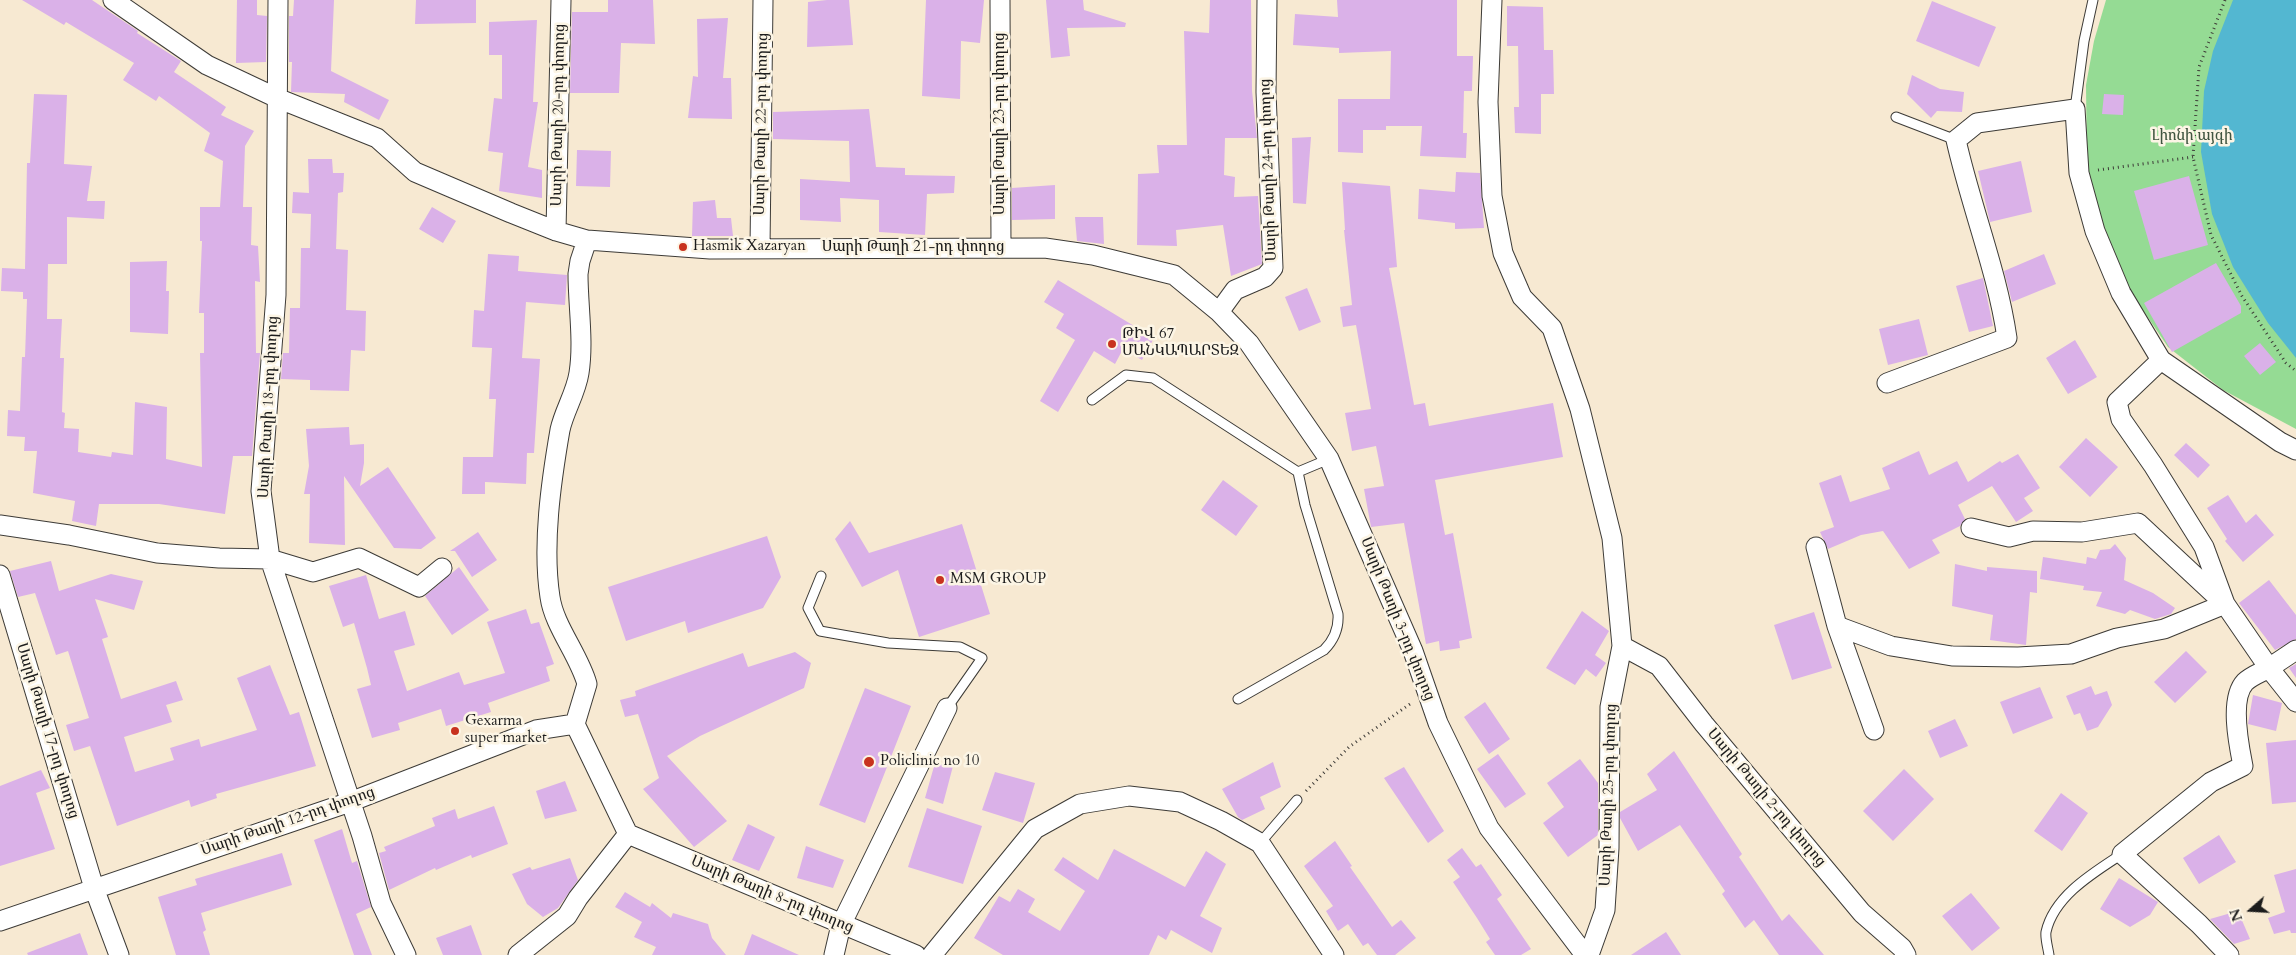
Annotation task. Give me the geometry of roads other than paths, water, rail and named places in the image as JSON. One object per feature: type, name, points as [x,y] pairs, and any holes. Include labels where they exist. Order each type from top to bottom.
[{"type":"street","name":"Սարի Թաղի 21-րդ փողոց","points":[[113,0],[207,65],[277,98],[377,138],[415,172],[556,231],[587,240],[710,249],[1046,248],[1093,255],[1174,275],[1219,312]]},
{"type":"street","name":"Սարի Թաղի 18-րդ փողոց","points":[[278,0],[276,294],[261,491],[270,559],[350,802],[381,903],[406,955]]},
{"type":"street","name":"Սարի Թաղի 20-րդ փողոց","points":[[556,231],[562,0]]},
{"type":"street","name":"Սարի Թաղի 22-րդ փողոց","points":[[760,248],[763,0]]},
{"type":"street","name":"Սարի Թաղի 23-րդ փողոց","points":[[1000,0],[1001,248]]},
{"type":"street","name":"Սարի Թաղի 24-րդ փողոց","points":[[1219,312],[1235,290],[1265,277],[1273,268],[1266,92],[1267,0]]},
{"type":"street","name":"Սարի Թաղի 25-րդ փողոց","points":[[1492,0],[1488,102],[1492,196],[1503,253],[1522,297],[1552,328],[1580,409],[1612,538],[1622,646],[1610,707],[1609,848],[1605,910],[1589,955]]},
{"type":"street","points":[[1887,384],[2007,338],[2001,298],[1964,177],[1956,140],[1978,123],[2075,109],[2079,173],[2095,231],[2121,294],[2161,360],[2280,442],[2296,450]]},
{"type":"street","points":[[518,955],[567,916],[578,898],[628,834],[575,724],[587,684],[551,604],[547,550],[560,430],[573,397],[579,370],[579,269],[587,240]]},
{"type":"street","name":"Սարի Թաղի 3-րդ փողոց","points":[[1219,312],[1249,343],[1329,459],[1413,651],[1438,723],[1489,828],[1585,955]]},
{"type":"street","points":[[2161,360],[2118,402],[2121,419],[2153,465],[2204,547],[2224,604]]},
{"type":"street","points":[[1971,528],[2009,536],[2033,531],[2082,532],[2138,523],[2224,604],[2269,668],[2296,702]]},
{"type":"street","points":[[0,525],[69,535],[157,553],[218,558],[270,559],[313,572],[359,558],[419,587],[442,568]]},
{"type":"street","points":[[1816,547],[1837,626],[1874,730]]},
{"type":"street","name":"Սարի Թաղի 17-րդ փողոց","points":[[0,575],[94,888],[119,955]]},
{"type":"street","points":[[1837,626],[1891,646],[1952,656],[2018,657],[2071,654],[2117,638],[2164,629],[2224,604]]},
{"type":"street","name":"Սարի Թաղի 2-րդ փողոց","points":[[1622,646],[1659,666],[1704,724],[1862,913],[1902,948],[1906,955]]},
{"type":"street","points":[[2229,955],[2200,924],[2122,854],[2211,782],[2243,766],[2238,737],[2236,704],[2244,682],[2296,650]]},
{"type":"street","points":[[834,955],[841,925],[947,708]]},
{"type":"street","name":"Սարի Թաղի 12-րդ փողոց","points":[[0,921],[350,802],[536,730],[575,724]]},
{"type":"street","points":[[932,955],[1035,829],[1080,804],[1129,796],[1180,802],[1260,842],[1334,955]]},
{"type":"street","name":"Սարի Թաղի 8-րդ փողոց","points":[[628,834],[916,955]]},
{"type":"lane","points":[[2075,109],[2084,41],[2094,0]]},
{"type":"lane","points":[[1896,117],[1956,140]]},
{"type":"lane","points":[[1092,400],[1126,376],[1153,378],[1298,472],[1305,504],[1338,614],[1337,630],[1331,643],[1324,650],[1238,699]]},
{"type":"lane","points":[[1298,472],[1329,459]]},
{"type":"lane","points":[[821,576],[808,608],[820,631],[888,643],[960,647],[982,658],[947,708]]},
{"type":"lane","points":[[1260,842],[1297,800]]},
{"type":"lane","points":[[2049,955],[2046,933],[2053,914],[2088,876],[2122,854]]},
{"type":"water","points":[[2233,0],[2296,0],[2296,358],[2268,323],[2233,267],[2212,214],[2201,152],[2204,91],[2213,51]]},
{"type":"place","name":"Hasmik Xazaryan","points":[[683,247]]},
{"type":"place","name":"ԹԻՎ 67 ՄԱՆԿԱՊԱՐՏԵԶ","points":[[1112,344]]},
{"type":"place","name":"MSM GROUP","points":[[940,580]]},
{"type":"place","name":"Gexarma super market","points":[[455,731]]},
{"type":"place","name":"Policlinic no 10","points":[[869,762]]},
{"type":"park label","name":"Լիոնի այգի","points":[[2192,137]]}]
